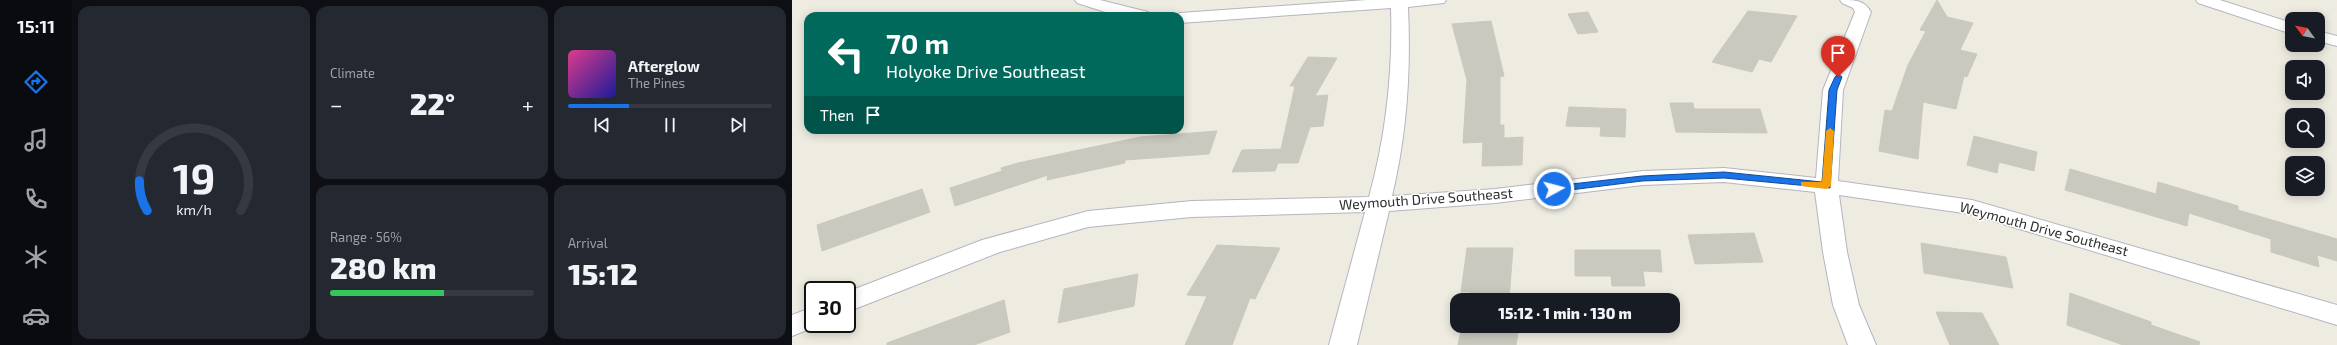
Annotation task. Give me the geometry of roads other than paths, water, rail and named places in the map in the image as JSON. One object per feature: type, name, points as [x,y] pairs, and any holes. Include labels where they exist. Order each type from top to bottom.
[{"type":"street","points":[[1083,0],[1119,12]]},
{"type":"street","points":[[1184,18],[1438,0]]},
{"type":"street","points":[[2204,0],[2285,27]]},
{"type":"street","points":[[1343,345],[1389,164],[1399,87],[1401,48],[1400,2]]},
{"type":"street","points":[[1854,3],[1863,12],[1833,90],[1826,186],[1835,252],[1846,305],[1862,345]]},
{"type":"street","points":[[2325,38],[2337,41]]},
{"type":"street","name":"Weymouth Drive Southeast","points":[[856,298],[991,246],[1088,219],[1192,208],[1378,204],[1495,196],[1642,178],[1724,175],[1826,186],[1972,207],[2337,315]]},
{"type":"street","points":[[792,326],[804,321]]}]
